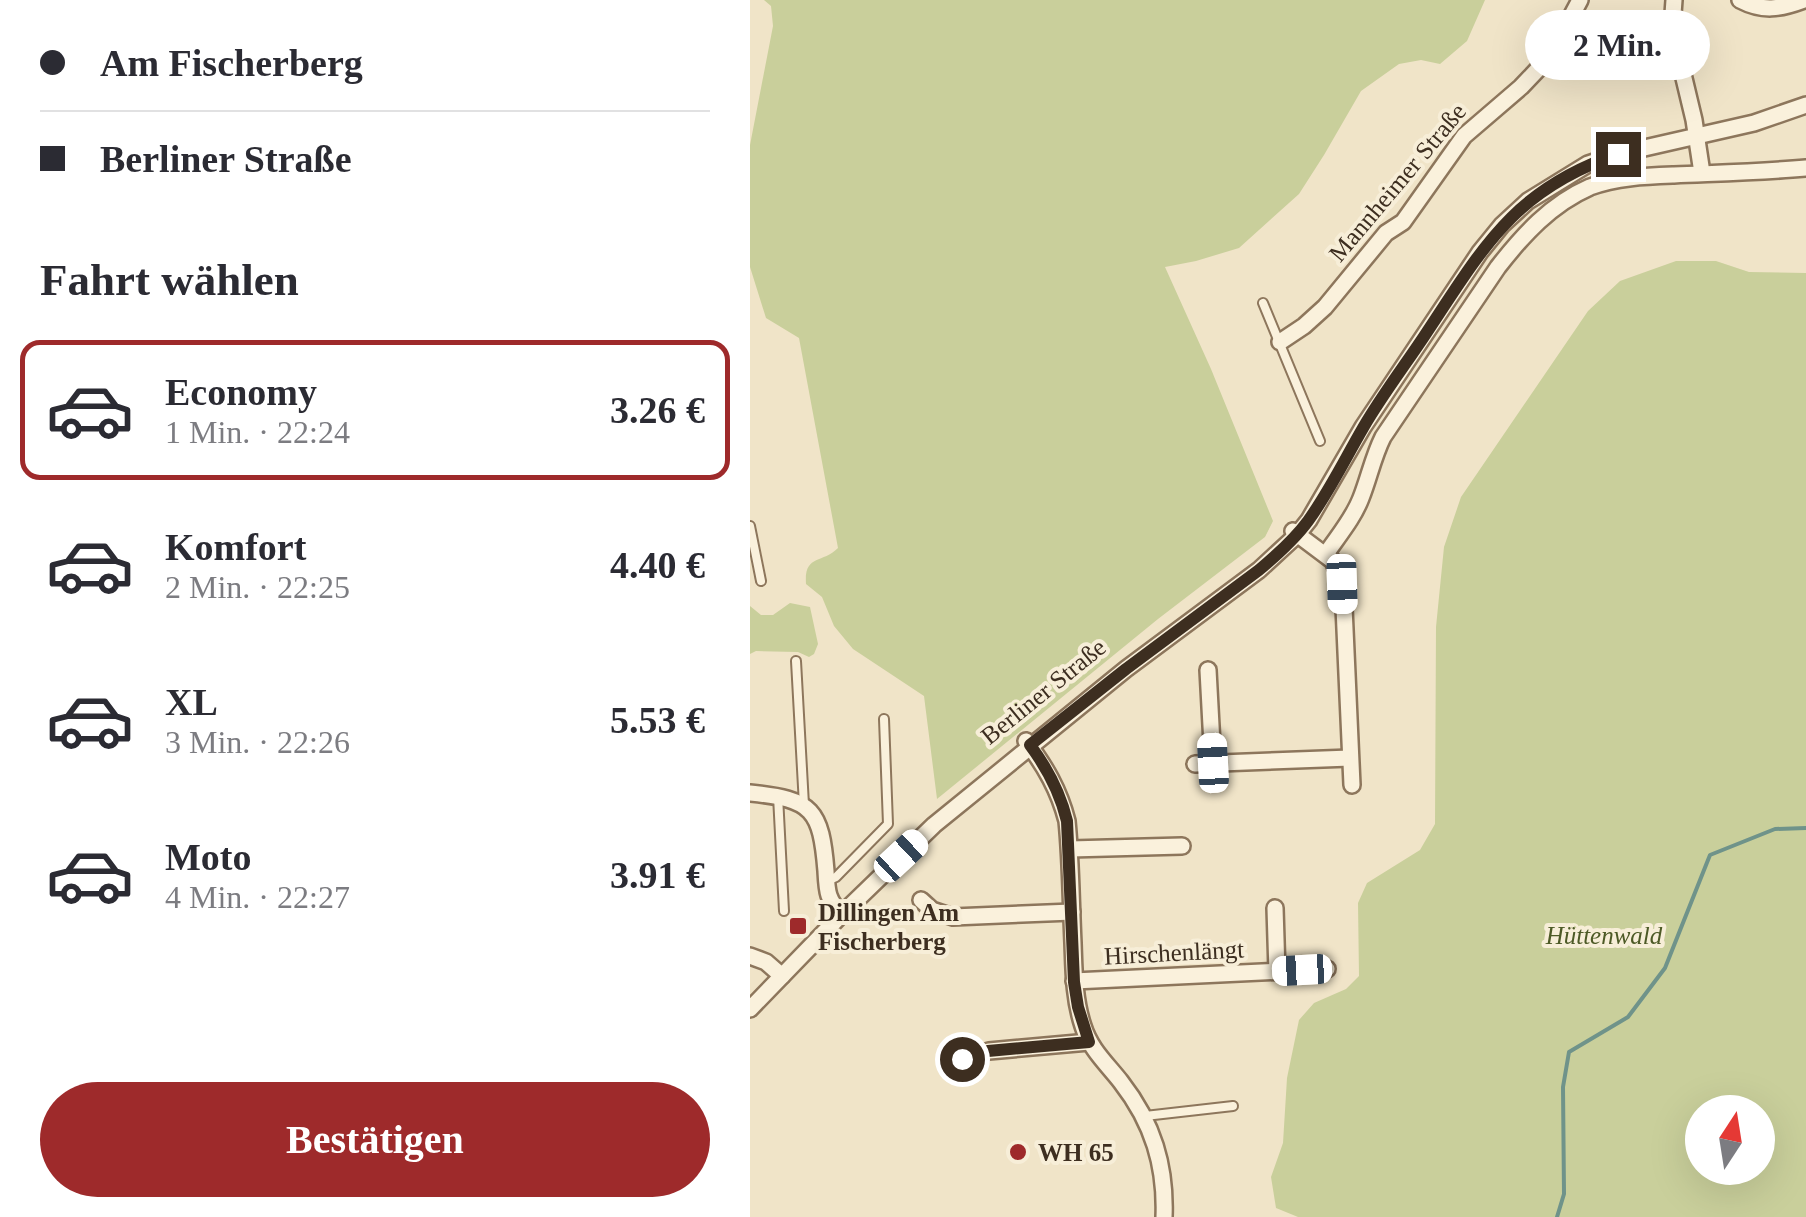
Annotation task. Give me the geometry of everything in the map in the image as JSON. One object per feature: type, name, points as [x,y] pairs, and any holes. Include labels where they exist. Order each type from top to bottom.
[{"type":"street","name":"Mannheimer Straße","points":[[1280,342],[1325,308],[1386,233],[1404,222],[1464,136],[1540,67],[1580,0]]},
{"type":"street","points":[[1674,0],[1672,28],[1702,174]]},
{"type":"street","points":[[1740,0],[1756,8],[1771,9],[1804,0]]},
{"type":"street","points":[[1556,45],[1612,70],[1678,61]]},
{"type":"street","name":"Berliner Straße","points":[[750,1009],[778,973],[928,818],[1027,742],[1120,662],[1293,532],[1480,252],[1528,201],[1588,164],[1754,123],[1806,105]]},
{"type":"street","points":[[1326,554],[1355,511],[1383,437],[1498,267],[1552,210],[1592,186],[1614,180],[1806,168]]},
{"type":"street","points":[[1293,532],[1326,554],[1338,567],[1342,584],[1352,785]]},
{"type":"street","points":[[1208,670],[1213,763]]},
{"type":"street","points":[[1027,742],[1061,796],[1067,821],[1078,1007],[1089,1042],[1145,1116],[1158,1154],[1164,1217]]},
{"type":"street","points":[[1195,764],[1350,758]]},
{"type":"street","points":[[750,793],[778,796],[804,805],[819,822],[829,898],[839,911]]},
{"type":"street","points":[[1070,849],[1182,846]]},
{"type":"street","points":[[921,900],[932,910],[953,918],[1072,912]]},
{"type":"street","name":"Hirschenlängt","points":[[1274,908],[1277,972]]},
{"type":"street","points":[[750,956],[766,962],[778,973]]},
{"type":"street","name":"Hirschenlängt","points":[[1074,982],[1327,969]]},
{"type":"street","name":"Berliner Straße","points":[[750,995],[778,973]]},
{"type":"street","points":[[962,1059],[1000,1049],[1089,1042]]},
{"type":"lane","points":[[1263,303],[1320,441]]},
{"type":"lane","points":[[750,526],[760,581]]},
{"type":"lane","points":[[796,661],[804,805]]},
{"type":"lane","points":[[826,882],[836,877],[888,824],[884,719]]},
{"type":"lane","points":[[778,796],[784,910]]},
{"type":"lane","points":[[1145,1116],[1233,1106]]},
{"type":"green space","points":[[764,0],[1485,0],[1467,41],[1440,64],[1421,60],[1399,64],[1361,91],[1299,194],[1239,248],[1165,267],[1273,521],[1265,537],[937,799],[924,696],[853,649],[834,626],[822,597],[806,584],[811,564],[838,548],[799,338],[766,318],[750,267],[750,145],[773,26],[771,6]]},
{"type":"green space","name":"Hüttenwald","points":[[1676,261],[1716,261],[1749,272],[1806,273],[1806,1217],[1298,1217],[1276,1208],[1271,1177],[1283,1143],[1287,1078],[1299,1020],[1314,1003],[1346,989],[1359,976],[1358,903],[1367,883],[1420,850],[1435,824],[1436,627],[1444,547],[1461,497],[1588,311],[1620,281]]},
{"type":"green space","points":[[790,603],[810,607],[818,644],[814,654],[750,654],[750,606],[761,615],[773,615]]},
{"type":"waterway","points":[[1557,1217],[1564,1194],[1563,1087],[1569,1052],[1628,1017],[1665,968],[1710,855],[1775,829],[1806,828]]},
{"type":"place","name":"Dillingen Am Fischerberg","points":[[798,926]]},
{"type":"place","name":"WH 65","points":[[1018,1152]]},
{"type":"route","points":[[962,1059],[988,1051],[1089,1042],[1074,982],[1067,821],[1061,796],[1030,745],[1259,570],[1297,534],[1480,252],[1502,225],[1556,182],[1588,164],[1618,154]]}]
